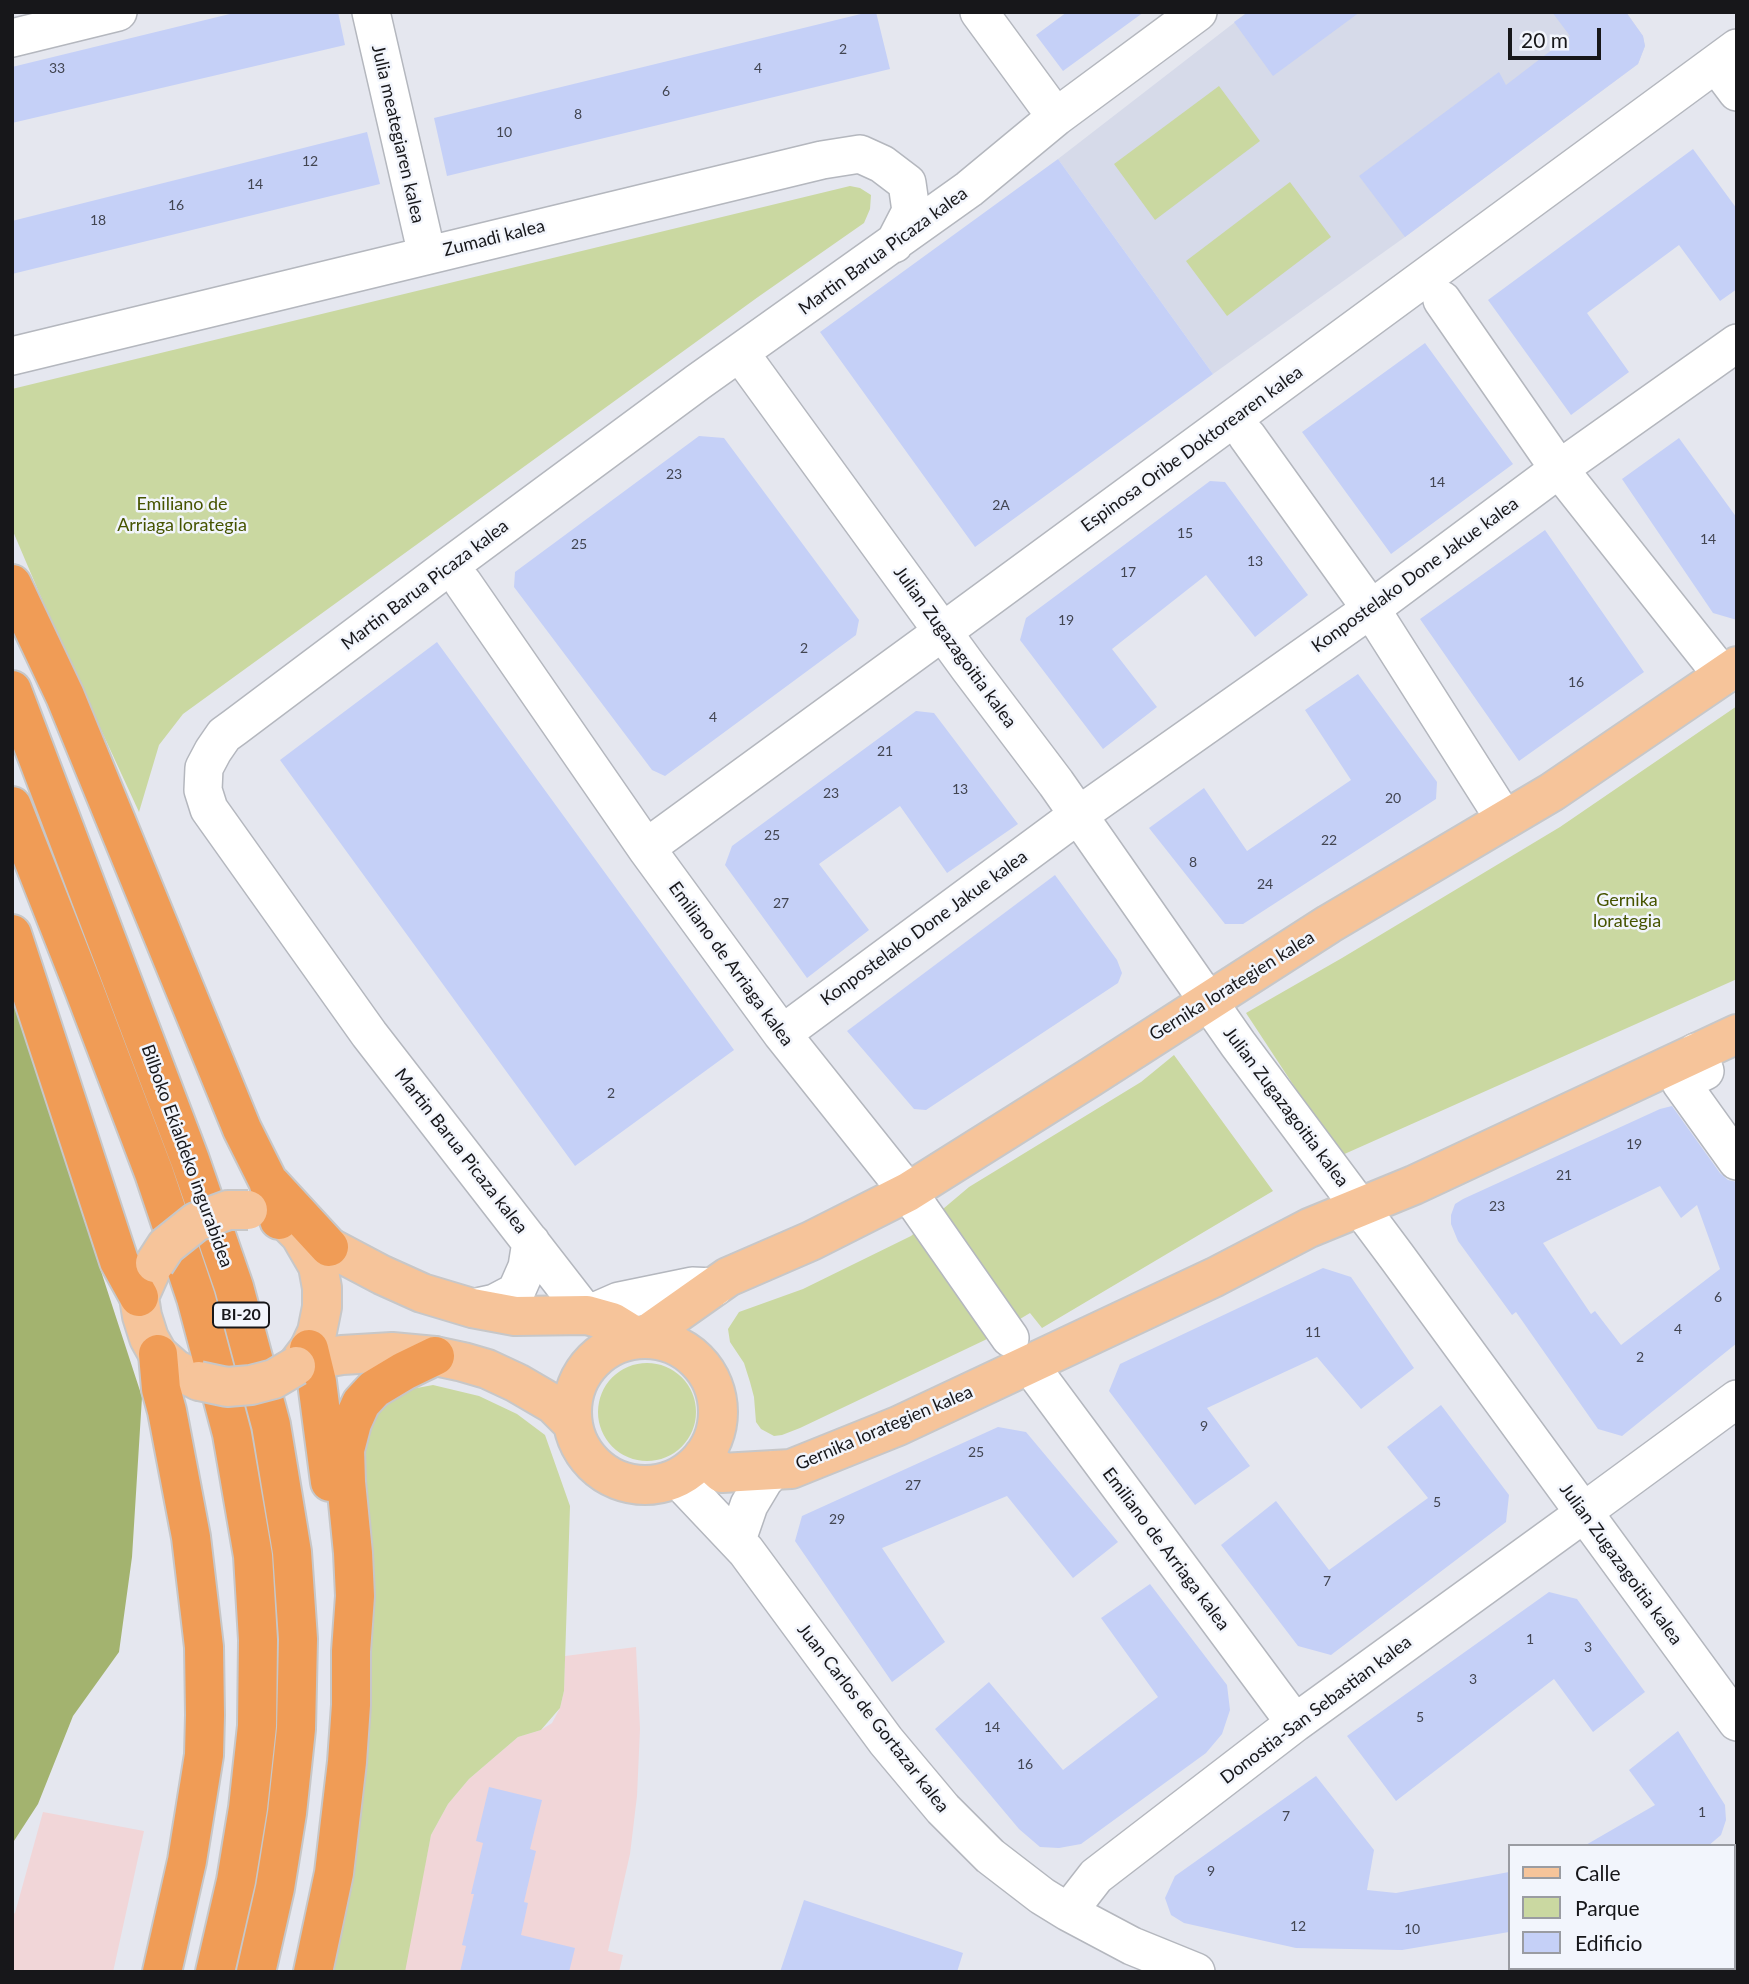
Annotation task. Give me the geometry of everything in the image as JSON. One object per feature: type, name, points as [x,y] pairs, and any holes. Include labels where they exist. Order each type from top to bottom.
[{"type":"highway","points":[[12,584],[65,695],[242,1129],[285,1219]]},
{"type":"highway","name":"Bilboko Ekialdeko ingurabidea","points":[[12,690],[190,1160],[234,1287],[271,1425],[292,1552],[298,1639],[296,1729],[275,1888],[256,1972]]},
{"type":"highway","name":"BI-20","points":[[12,806],[154,1174],[196,1298],[232,1434],[253,1556],[258,1640],[257,1726],[236,1881],[215,1972]]},
{"type":"highway","points":[[12,934],[119,1261],[139,1297]]},
{"type":"highway","points":[[158,1354],[161,1389],[191,1537],[204,1647],[205,1715],[204,1755],[187,1861],[162,1972]]},
{"type":"highway","points":[[313,1972],[336,1859],[351,1705],[355,1596],[345,1450],[352,1423],[361,1404],[374,1389],[435,1356]]},
{"type":"highway","points":[[304,1360],[317,1382],[351,1651]]},
{"type":"main road","name":"Gernika lorategien kalea","points":[[641,1338],[728,1277],[811,1241],[908,1192],[1329,924],[1552,792],[1730,671]]},
{"type":"main road","points":[[1360,1207],[1414,1185],[1737,1034]]},
{"type":"main road","name":"Gernika lorategien kalea","points":[[701,1469],[791,1469],[898,1426],[1215,1277],[1309,1228],[1360,1207]]},
{"type":"main road","points":[[572,1423],[553,1404],[517,1383],[487,1369],[435,1356],[392,1352],[342,1355],[304,1360],[274,1379],[251,1385],[227,1387],[198,1381],[176,1369],[158,1354],[145,1327],[139,1297],[146,1279],[166,1246],[196,1222],[228,1210],[285,1219],[382,1275],[422,1293],[472,1308],[515,1316],[587,1315],[612,1322],[641,1338]]},
{"type":"main road","points":[[285,1219],[318,1266],[322,1288],[320,1320],[304,1360]]},
{"type":"main road","points":[[641,1338],[667,1340],[688,1351],[704,1367],[710,1378],[719,1412],[714,1435],[701,1469],[659,1484],[640,1486],[621,1482],[605,1474],[580,1448],[572,1423],[572,1398],[581,1374],[597,1355],[618,1342],[641,1338]]},
{"type":"street","points":[[12,38],[118,12]]},
{"type":"street","name":"Julia meategiaren kalea","points":[[371,12],[427,255]]},
{"type":"street","points":[[979,12],[1056,117]]},
{"type":"street","name":"Martin Barua Picaza kalea","points":[[587,1315],[369,1034],[209,809],[203,790],[204,768],[224,736],[235,727],[452,564],[969,189],[1056,117],[1198,12]]},
{"type":"street","name":"Espinosa Oribe Doktorearen kalea","points":[[646,848],[1730,68]]},
{"type":"street","name":"Zumadi kalea","points":[[12,356],[822,160],[860,154],[882,164],[907,183]]},
{"type":"street","points":[[894,244],[911,211],[907,183],[925,190],[969,189]]},
{"type":"street","points":[[1442,300],[1559,470],[1730,671]]},
{"type":"street","name":"Konpostelako Done Jakue kalea","points":[[782,1034],[1080,814],[1371,609],[1737,342]]},
{"type":"street","name":"Julian Zugazagoitia kalea","points":[[740,353],[1056,783],[1208,1002],[1737,1722]]},
{"type":"street","points":[[1247,436],[1371,609],[1505,820]]},
{"type":"street","name":"Emiliano de Arriaga kalea","points":[[463,583],[646,848],[782,1034],[908,1192],[1010,1338]]},
{"type":"street","points":[[1696,1052],[1705,1071],[1681,1083],[1737,1161]]},
{"type":"street","points":[[472,1308],[495,1303],[516,1292],[527,1267],[531,1242]]},
{"type":"street","name":"Gernika lorategien kalea","points":[[587,1315],[619,1301],[692,1286],[715,1287]]},
{"type":"street","name":"Emiliano de Arriaga kalea","points":[[1037,1375],[1295,1723]]},
{"type":"street","name":"Donostia-San Sebastian kalea","points":[[1068,1912],[1097,1877],[1295,1723],[1737,1399]]},
{"type":"street","name":"Juan Carlos de Gortazar kalea","points":[[701,1469],[727,1504],[742,1543],[886,1741],[943,1809],[990,1856],[1042,1896],[1132,1946],[1196,1972]]},
{"type":"street","points":[[742,1543],[750,1505],[773,1470]]},
{"type":"shaded area","points":[[1248,12],[1626,12],[1643,36],[1645,46],[1638,64],[1405,237],[1213,374],[1058,159]]},
{"type":"shaded area","points":[[636,1647],[640,1729],[637,1796],[630,1854],[608,1951],[623,1955],[619,1972],[403,1972],[431,1835],[448,1804],[469,1779],[518,1737],[541,1730],[552,1723],[560,1708],[564,1691],[565,1656]]},
{"type":"shaded area","points":[[43,1812],[144,1831],[113,1972],[12,1972],[12,1915],[15,1913]]},
{"type":"green space","points":[[1219,86],[1260,141],[1155,220],[1114,164]]},
{"type":"green space","points":[[1290,182],[1331,237],[1227,316],[1186,261]]},
{"type":"green space","name":"Emiliano de Arriaga lorategia","points":[[850,186],[860,188],[871,195],[870,209],[864,223],[183,714],[159,745],[139,812],[55,630],[12,529],[12,389]]},
{"type":"green space","name":"Gernika lorategia","points":[[1737,706],[1737,979],[1340,1156],[1246,1013],[1560,827]]},
{"type":"green space","points":[[12,998],[142,1397],[132,1557],[119,1652],[73,1716],[38,1804],[12,1844]]},
{"type":"green space","points":[[1174,1055],[1273,1191],[1042,1328],[1030,1313],[985,1340],[800,1428],[774,1436],[761,1429],[756,1422],[754,1397],[744,1363],[730,1342],[728,1329],[739,1312],[803,1289],[911,1236],[969,1187],[1141,1082]]},
{"type":"green space","points":[[647,1363],[666,1367],[682,1377],[692,1393],[696,1412],[692,1431],[682,1447],[666,1457],[647,1461],[628,1457],[612,1447],[602,1431],[598,1412],[602,1393],[612,1377],[628,1367]]},
{"type":"green space","points":[[433,1385],[479,1396],[517,1414],[545,1435],[570,1506],[564,1691],[560,1708],[541,1730],[518,1737],[469,1779],[448,1804],[431,1835],[405,1972],[332,1972],[369,1701],[371,1610],[359,1477],[369,1417],[401,1391]]},
{"type":"building","points":[[238,12],[338,12],[345,45],[12,123],[12,67]]},
{"type":"building","points":[[876,12],[890,69],[447,176],[434,118]]},
{"type":"building","points":[[1067,12],[1144,12],[1063,71],[1036,35]]},
{"type":"building","points":[[1248,12],[1360,12],[1273,76],[1234,22]]},
{"type":"building","points":[[1552,12],[1626,12],[1643,36],[1645,46],[1638,64],[1405,237],[1359,176],[1499,72],[1506,85],[1570,36]]},
{"type":"building","points":[[367,132],[380,184],[12,274],[12,221]]},
{"type":"building","points":[[1693,149],[1737,209],[1737,289],[1720,301],[1679,245],[1587,313],[1629,372],[1571,415],[1488,300]]},
{"type":"building","points":[[1058,159],[1213,374],[975,547],[820,332]]},
{"type":"building","points":[[1425,343],[1513,464],[1391,554],[1302,432]]},
{"type":"building","points":[[699,436],[724,438],[859,620],[856,635],[665,776],[652,770],[514,587],[515,572]]},
{"type":"building","points":[[1679,438],[1737,518],[1737,620],[1713,613],[1622,479]]},
{"type":"building","points":[[1210,481],[1225,482],[1308,595],[1255,637],[1206,575],[1112,649],[1157,707],[1103,749],[1020,640],[1026,618]]},
{"type":"building","points":[[1545,530],[1644,672],[1519,761],[1420,619]]},
{"type":"building","points":[[437,642],[734,1050],[575,1166],[280,760]]},
{"type":"building","points":[[1358,674],[1437,782],[1436,799],[1243,924],[1225,924],[1149,828],[1204,788],[1247,851],[1351,780],[1305,710]]},
{"type":"building","points":[[916,711],[934,713],[1018,824],[947,873],[900,806],[819,864],[869,930],[807,978],[725,865],[732,846]]},
{"type":"building","points":[[1055,875],[1117,960],[1122,973],[1118,983],[926,1110],[914,1109],[847,1031]]},
{"type":"building","points":[[1672,1106],[1720,1173],[1728,1180],[1737,1182],[1737,1343],[1622,1436],[1598,1429],[1516,1312],[1512,1315],[1458,1241],[1451,1224],[1451,1215],[1455,1204],[1463,1199],[1660,1109]],"holes":[[[1660,1186],[1681,1218],[1697,1205],[1720,1269],[1621,1345],[1595,1311],[1591,1314],[1543,1243]]]},
{"type":"building","points":[[1323,1268],[1351,1277],[1414,1368],[1361,1409],[1317,1357],[1207,1408],[1250,1466],[1195,1505],[1109,1391],[1120,1364]]},
{"type":"building","points":[[1441,1405],[1509,1495],[1506,1522],[1331,1655],[1298,1646],[1221,1545],[1276,1501],[1329,1570],[1428,1498],[1387,1447]]},
{"type":"building","points":[[998,1427],[1026,1432],[1118,1542],[1073,1578],[1007,1496],[882,1548],[945,1642],[892,1682],[795,1541],[802,1516]]},
{"type":"building","points":[[1150,1584],[1227,1685],[1230,1710],[1222,1734],[1206,1753],[1081,1844],[1059,1848],[1040,1847],[1019,1829],[935,1729],[989,1682],[1063,1770],[1158,1697],[1101,1618]]},
{"type":"building","points":[[1549,1592],[1577,1599],[1645,1692],[1593,1732],[1554,1679],[1396,1801],[1347,1736]]},
{"type":"building","points":[[1678,1731],[1725,1805],[1726,1820],[1721,1835],[1710,1844],[1587,1844],[1655,1805],[1629,1770]]},
{"type":"building","points":[[1316,1776],[1374,1850],[1367,1890],[1396,1893],[1508,1872],[1508,1932],[1402,1950],[1296,1948],[1184,1923],[1171,1915],[1165,1898],[1175,1876]]},
{"type":"building","points":[[489,1787],[542,1800],[530,1849],[536,1851],[524,1902],[528,1903],[521,1935],[575,1948],[569,1972],[460,1972],[466,1946],[462,1945],[474,1894],[471,1894],[483,1843],[476,1841]]},
{"type":"building","points":[[804,1900],[963,1953],[957,1972],[780,1972]]}]
